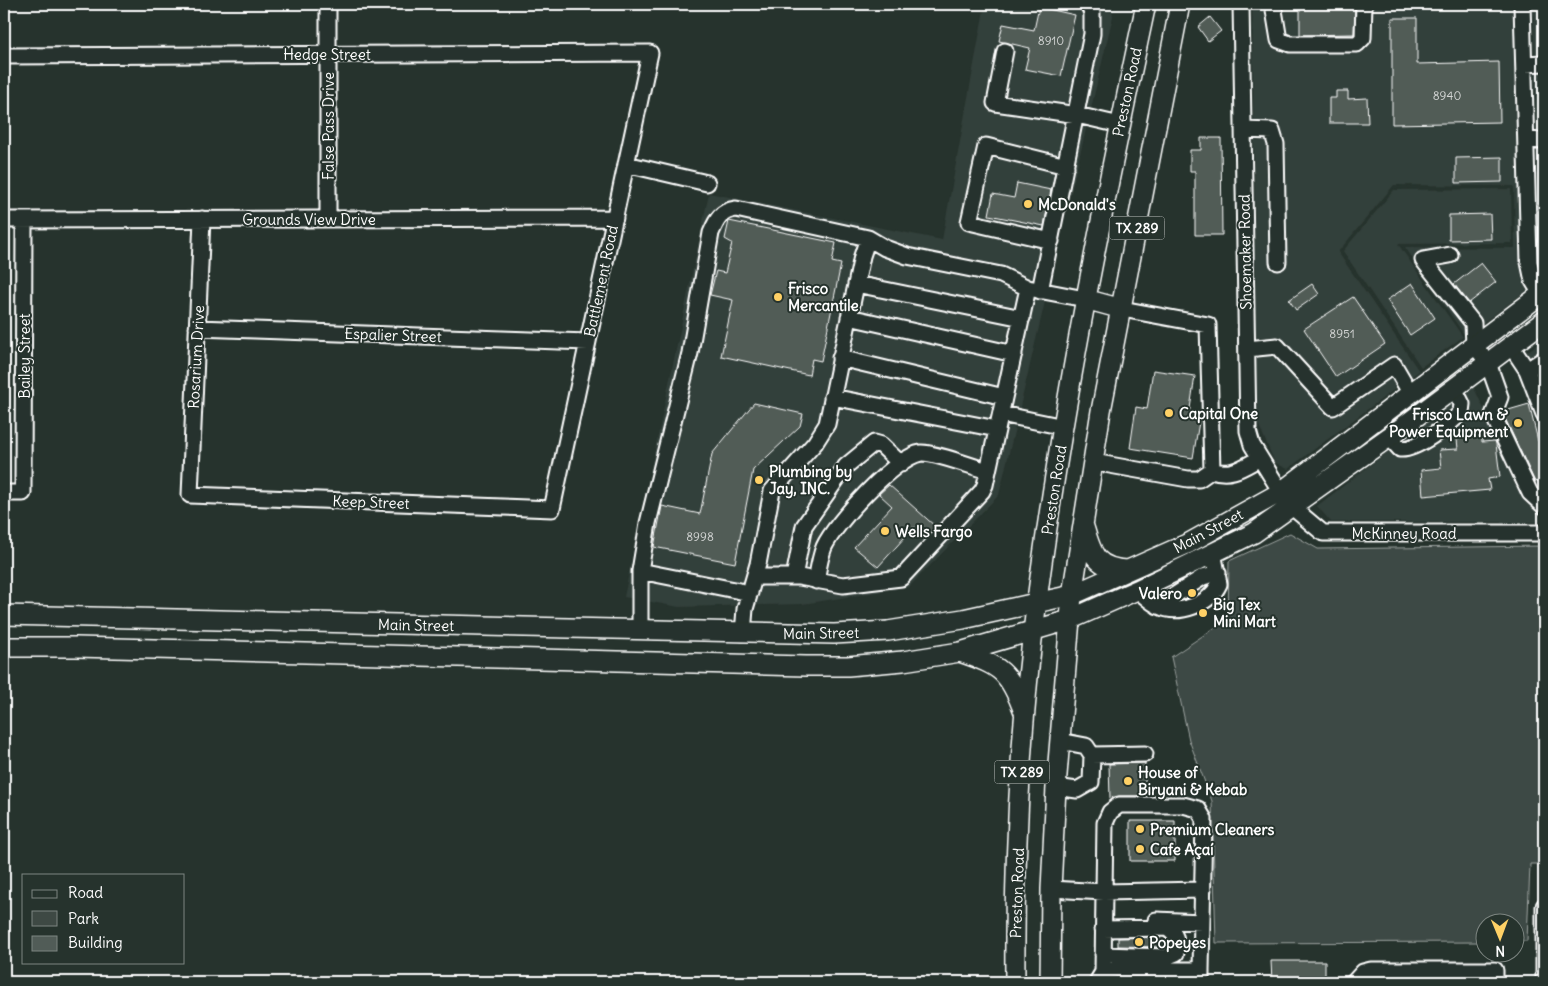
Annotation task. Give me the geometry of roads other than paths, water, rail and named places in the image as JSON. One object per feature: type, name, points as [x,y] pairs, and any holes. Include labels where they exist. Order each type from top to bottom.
[{"type":"main road","name":"Preston Road","points":[[1015,982],[1017,865],[1025,715],[1036,602],[1085,299],[1146,4]]},
{"type":"main road","name":"TX 289","points":[[1050,982],[1051,889],[1056,787],[1072,595],[1092,462],[1180,4]]},
{"type":"main road","name":"Main Street","points":[[4,615],[834,634],[888,631],[963,619],[1072,595],[1189,543],[1281,492],[1474,345],[1543,296]]},
{"type":"main road","points":[[1085,299],[1122,309]]},
{"type":"main road","name":"Main Street","points":[[4,647],[76,647],[848,666],[960,652],[1070,620],[1137,590],[1254,533],[1389,437],[1544,321]]},
{"type":"main road","points":[[1083,524],[1093,554],[1102,564],[1110,569],[1127,570]]},
{"type":"main road","points":[[638,662],[640,630]]},
{"type":"main road","points":[[960,652],[988,662],[1004,673],[1015,687],[1025,715]]},
{"type":"street","name":"False Pass Drive","points":[[328,4],[328,218]]},
{"type":"street","points":[[755,577],[794,578],[844,585],[901,578],[982,491],[1022,318],[1051,241],[1092,34],[1092,12],[1088,4]]},
{"type":"street","name":"Shoemaker Road","points":[[1241,4],[1248,431],[1252,446],[1281,492]]},
{"type":"street","points":[[1273,4],[1279,40],[1290,44],[1357,44],[1363,38],[1364,4]]},
{"type":"street","points":[[1522,4],[1528,262],[1533,281],[1543,296]]},
{"type":"street","points":[[1005,52],[995,103],[1077,115],[1120,124]]},
{"type":"street","name":"Hedge Street","points":[[4,56],[650,53]]},
{"type":"street","name":"Battlement Road","points":[[552,509],[650,53]]},
{"type":"street","points":[[1524,64],[1544,63]]},
{"type":"street","points":[[1243,130],[1272,131],[1276,144],[1278,262]]},
{"type":"street","points":[[1526,140],[1544,141]]},
{"type":"street","points":[[1051,241],[969,222],[986,146],[1066,166]]},
{"type":"street","points":[[626,164],[707,183]]},
{"type":"street","points":[[640,630],[640,571],[648,523],[690,353],[711,233],[716,220],[725,211],[736,209],[868,238],[895,253],[1000,275],[1034,290],[1085,299]]},
{"type":"street","name":"Grounds View Drive","points":[[4,220],[615,218]]},
{"type":"street","name":"Rosarium Drive","points":[[190,495],[202,219]]},
{"type":"street","name":"Bailey Street","points":[[4,493],[23,493],[24,220]]},
{"type":"street","points":[[743,633],[745,608],[755,577],[772,491],[824,432],[856,284],[868,238]]},
{"type":"street","points":[[1450,255],[1423,260],[1473,323],[1474,345],[1488,363],[1500,397],[1493,415],[1530,493],[1544,506]]},
{"type":"street","points":[[856,284],[1022,318]]},
{"type":"street","points":[[1122,309],[1208,325],[1212,470]]},
{"type":"street","points":[[849,317],[1014,354]]},
{"type":"street","name":"Espalier Street","points":[[197,328],[588,342]]},
{"type":"street","points":[[1247,349],[1277,346],[1333,407],[1394,365],[1411,394]]},
{"type":"street","points":[[1511,346],[1527,370],[1544,414]]},
{"type":"street","points":[[840,358],[1004,397]]},
{"type":"street","points":[[1527,370],[1544,359]]},
{"type":"street","points":[[832,397],[997,430]]},
{"type":"street","points":[[1001,414],[1064,427]]},
{"type":"street","points":[[794,578],[804,526],[846,466],[874,443],[881,444],[901,464]]},
{"type":"street","points":[[816,580],[824,548],[837,526],[854,505],[910,457],[923,453],[988,470]]},
{"type":"street","points":[[1212,470],[1219,473],[1236,471],[1260,458]]},
{"type":"street","points":[[1092,462],[1188,479],[1200,479],[1212,470]]},
{"type":"street","name":"McKinney Road","points":[[1281,492],[1292,507],[1323,533],[1544,533]]},
{"type":"street","name":"Keep Street","points":[[190,495],[552,509]]},
{"type":"street","points":[[1137,590],[1158,606],[1177,610],[1195,605],[1210,596],[1219,584],[1213,552]]},
{"type":"street","points":[[640,571],[750,593]]},
{"type":"street","points":[[1056,787],[1077,790],[1091,782],[1092,754],[1086,746],[1060,741]]},
{"type":"street","points":[[1092,754],[1145,754]]},
{"type":"street","points":[[1119,805],[1182,805],[1198,809],[1204,819],[1202,976],[1117,969],[1100,977],[1103,955],[1105,823],[1110,812],[1119,805]]},
{"type":"street","points":[[1051,889],[1104,892],[1203,890]]},
{"type":"street","points":[[1544,906],[1544,982]]},
{"type":"street","points":[[1103,924],[1202,922]]},
{"type":"street","points":[[1103,924],[1165,928],[1171,930],[1176,936],[1174,954],[1166,957],[1103,955]]},
{"type":"street","points":[[1354,982],[1363,972],[1371,970],[1495,970],[1495,982]]},
{"type":"place","name":"McDonald's","points":[[1028,204]]},
{"type":"place","name":"Frisco Mercantile","points":[[778,297]]},
{"type":"place","name":"Capital One","points":[[1169,413]]},
{"type":"place","name":"Frisco Lawn & Power Equipment","points":[[1518,423]]},
{"type":"place","name":"Plumbing by Jay, INC.","points":[[759,480]]},
{"type":"place","name":"Wells Fargo","points":[[885,531]]},
{"type":"place","name":"Valero","points":[[1192,593]]},
{"type":"place","name":"Big Tex Mini Mart","points":[[1203,613]]},
{"type":"place","name":"House of Biryani & Kebab","points":[[1128,781]]},
{"type":"place","name":"Premium Cleaners","points":[[1140,829]]},
{"type":"place","name":"Cafe Açaí","points":[[1140,849]]},
{"type":"place","name":"Popeyes","points":[[1139,942]]}]
